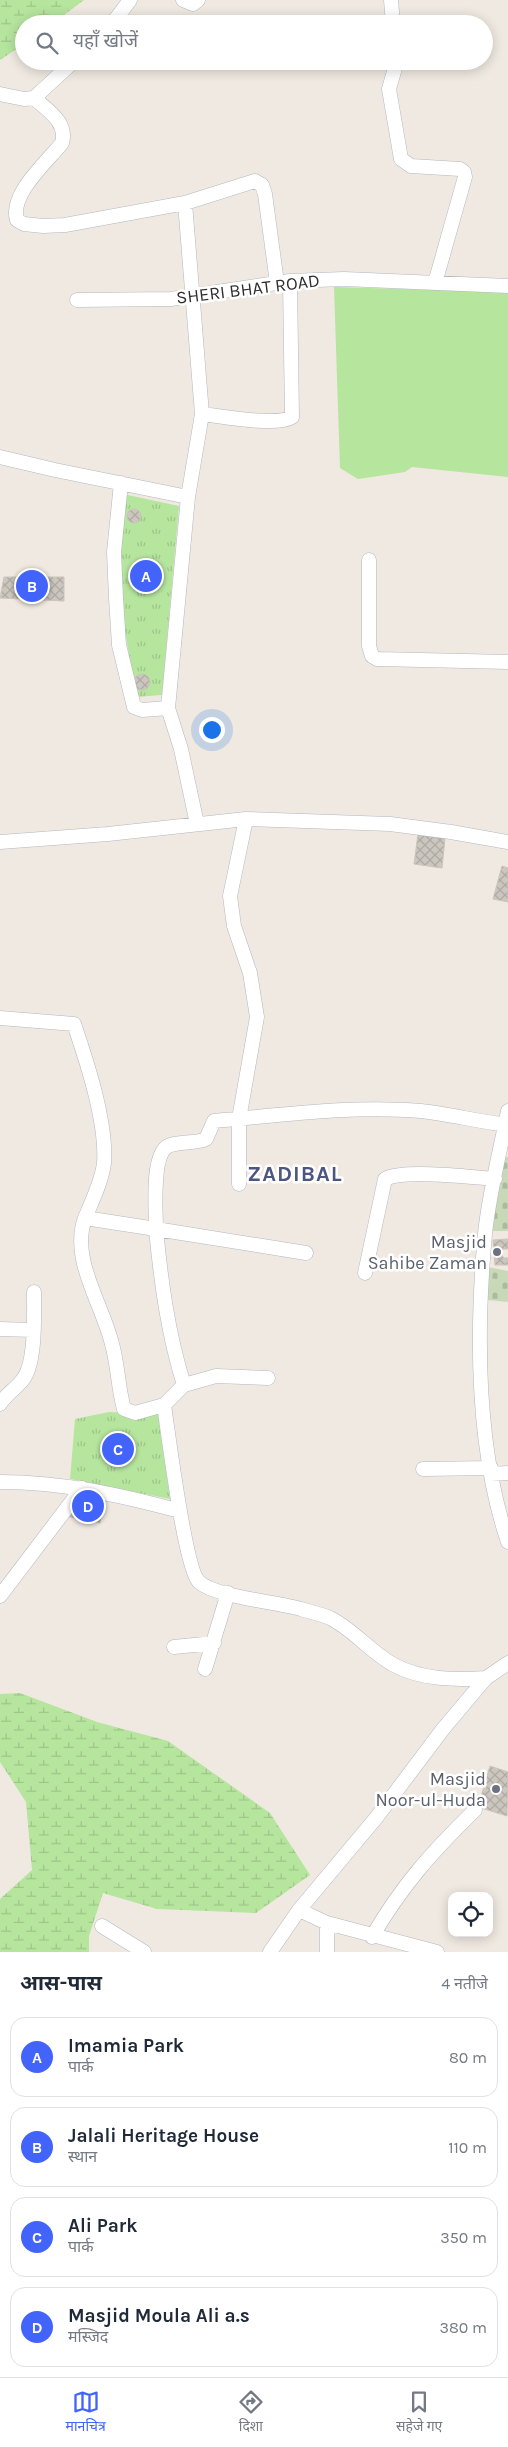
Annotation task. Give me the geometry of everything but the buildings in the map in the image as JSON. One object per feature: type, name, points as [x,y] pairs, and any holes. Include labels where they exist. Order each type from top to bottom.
[{"type":"street","points":[[119,15],[130,0]]},
{"type":"street","points":[[183,0],[193,4],[198,0]]},
{"type":"street","points":[[391,0],[392,15]]},
{"type":"street","points":[[0,94],[24,99],[34,98],[64,70]]},
{"type":"street","points":[[394,70],[389,89],[401,159],[411,166],[460,169],[464,172],[465,177],[434,283]]},
{"type":"street","points":[[34,98],[58,119],[64,136],[62,143],[27,185],[19,198],[15,212],[17,220],[24,224],[42,226],[65,224],[185,203],[255,181],[262,185],[283,282],[292,417],[286,421],[274,421],[202,414]]},
{"type":"street","points":[[185,203],[202,414],[188,497],[168,708],[181,749],[197,824]]},
{"type":"street","name":"SHERI BHAT ROAD","points":[[77,300],[171,299],[283,282],[344,279],[508,286]]},
{"type":"street","points":[[0,457],[188,497]]},
{"type":"street","points":[[121,483],[114,552],[119,644],[134,706],[142,710],[168,708]]},
{"type":"street","points":[[369,560],[369,646],[372,656],[377,659],[508,662]]},
{"type":"street","points":[[239,1184],[239,1119],[257,1017],[250,973],[230,908],[230,896],[246,819]]},
{"type":"street","points":[[0,842],[108,834],[246,819],[390,824],[508,842]]},
{"type":"street","points":[[0,1018],[74,1024],[100,1111],[104,1164],[80,1232],[81,1254],[113,1345],[124,1409],[135,1413],[164,1404],[184,1385],[216,1376],[268,1378]]},
{"type":"street","points":[[184,1385],[174,1354],[156,1229],[155,1189],[161,1153],[168,1146],[206,1140],[214,1121],[326,1111],[421,1111],[507,1120],[485,1233],[481,1361],[485,1437],[508,1542]]},
{"type":"street","points":[[366,1272],[385,1179],[398,1176],[458,1176],[495,1179]]},
{"type":"street","points":[[85,1218],[306,1253]]},
{"type":"street","points":[[0,1404],[25,1376],[30,1360],[34,1292]]},
{"type":"street","points":[[0,1329],[33,1330]]},
{"type":"street","points":[[164,1404],[180,1511],[192,1568],[198,1581],[212,1590],[300,1609],[330,1618],[394,1666],[420,1675],[444,1680],[486,1678]]},
{"type":"street","points":[[423,1470],[508,1473]]},
{"type":"street","points":[[0,1482],[38,1482],[114,1493],[180,1511]]},
{"type":"street","points":[[0,1596],[82,1488]]},
{"type":"street","points":[[205,1669],[228,1593]]},
{"type":"street","points":[[174,1647],[214,1643]]},
{"type":"street","points":[[270,1952],[299,1910],[376,1818],[443,1729],[486,1678],[508,1663]]},
{"type":"street","points":[[372,1936],[393,1901],[413,1874],[475,1810]]},
{"type":"street","points":[[299,1910],[327,1923],[437,1952]]},
{"type":"street","points":[[327,1923],[327,1952]]},
{"type":"street","points":[[102,1926],[144,1952]]},
{"type":"green space","points":[[0,0],[84,0],[64,15],[15,15],[15,50],[0,60]]},
{"type":"green space","points":[[334,287],[508,292],[508,477],[412,467],[405,472],[358,479],[340,468]]},
{"type":"green space","points":[[123,494],[179,506],[162,695],[136,697],[120,601],[117,552]]},
{"type":"green space","points":[[503,1157],[508,1157],[508,1231],[490,1231]]},
{"type":"green space","points":[[488,1267],[508,1271],[508,1302],[488,1300]]},
{"type":"green space","points":[[109,1412],[158,1414],[170,1499],[70,1479],[75,1419]]},
{"type":"green space","points":[[20,1693],[97,1722],[168,1741],[270,1813],[310,1875],[256,1913],[157,1909],[103,1893],[89,1936],[89,1952],[0,1952],[0,1899],[32,1870],[26,1802],[0,1762],[0,1694]]},
{"type":"place","name":"Imamia Park","points":[[146,576]]},
{"type":"place","name":"Jalali Heritage House","points":[[32,586]]},
{"type":"place","name":"Masjid Sahibe Zaman","points":[[497,1252]]},
{"type":"place","name":"Ali Park","points":[[118,1449]]},
{"type":"place","name":"Masjid Moula Ali a.s","points":[[88,1506]]},
{"type":"place","name":"Masjid Noor-ul-Huda","points":[[496,1789]]},
{"type":"district","name":"ZADIBAL","points":[[295,1173]]}]
